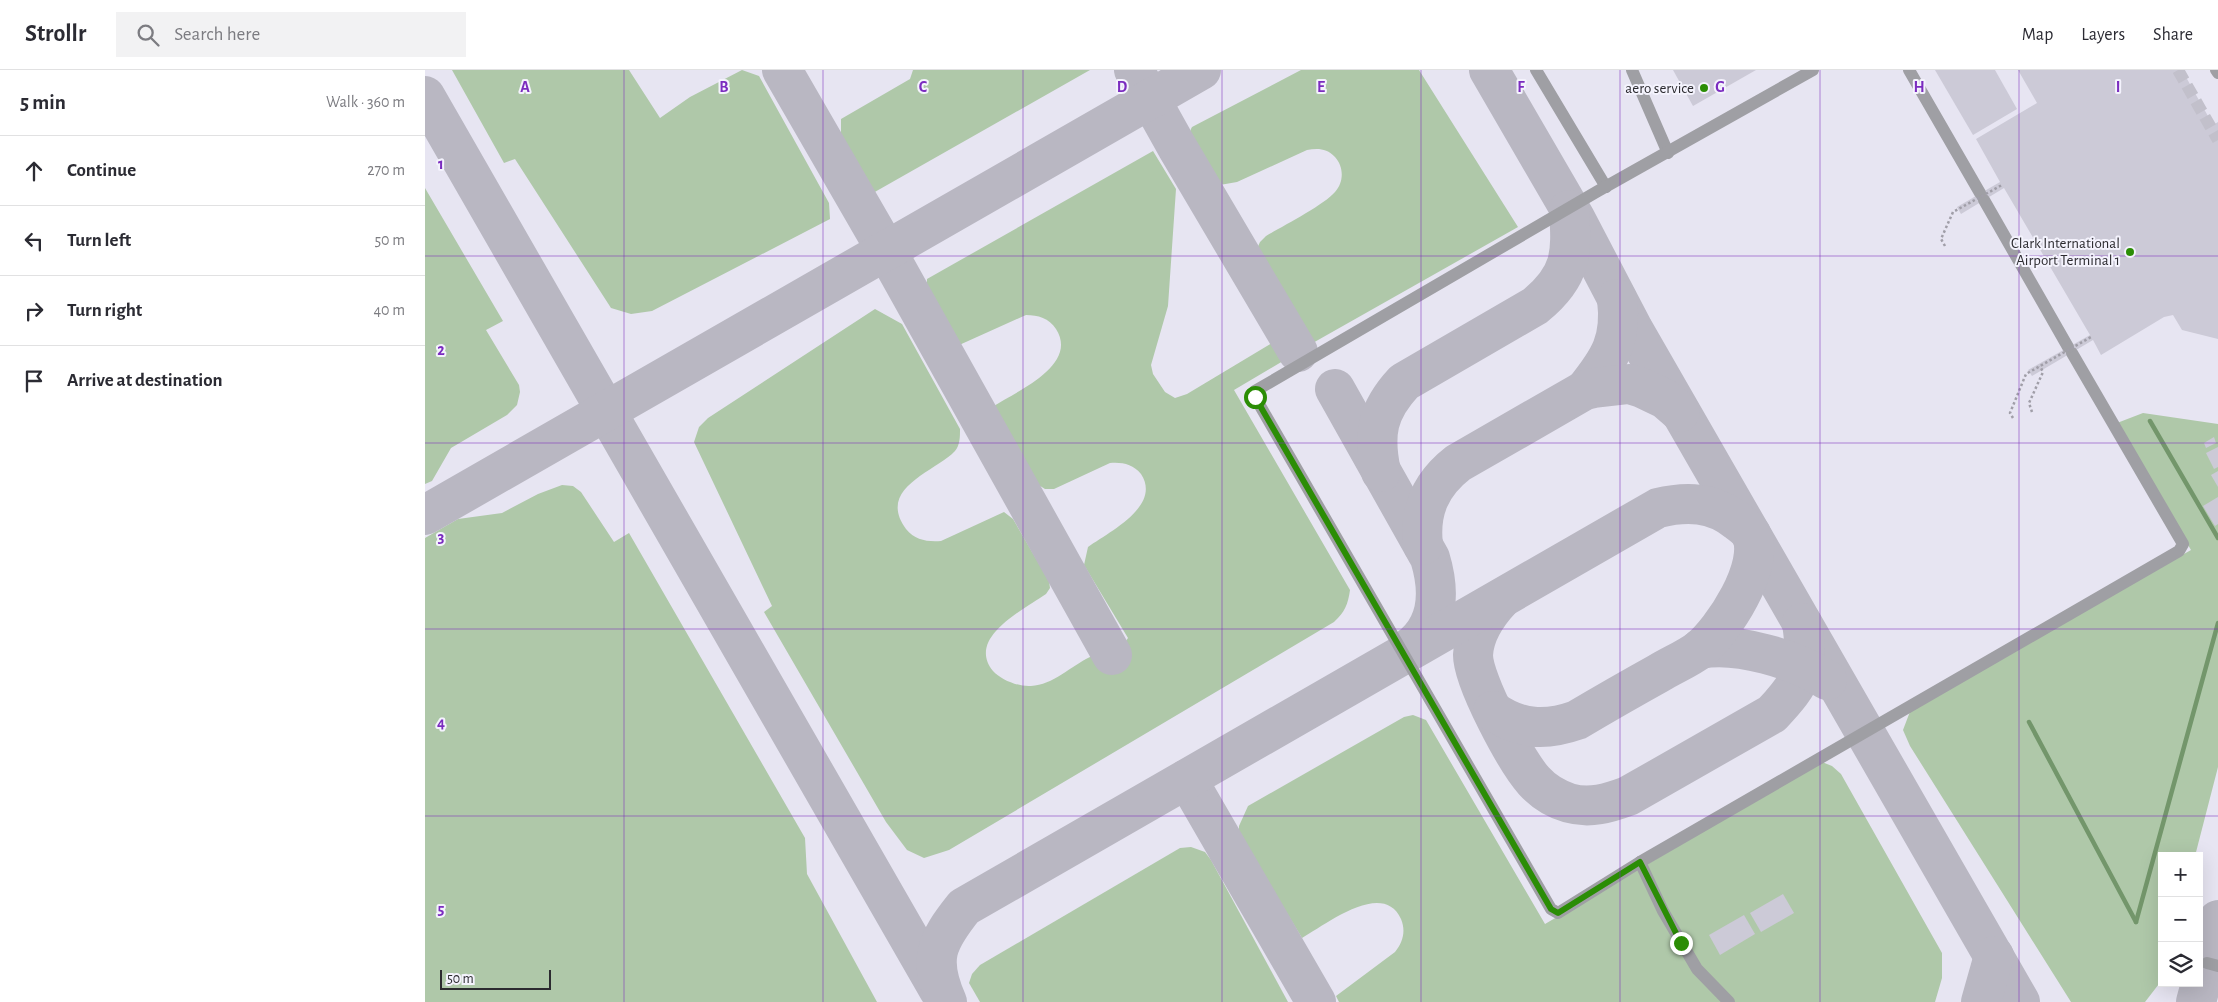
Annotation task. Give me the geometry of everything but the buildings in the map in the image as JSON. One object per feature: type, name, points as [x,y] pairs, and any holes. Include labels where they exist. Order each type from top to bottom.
[{"type":"lane","points":[[1536,70],[1606,187]]},
{"type":"lane","points":[[1632,70],[1668,153]]},
{"type":"lane","points":[[1813,70],[1606,187],[1255,391],[1255,397],[1551,909],[1558,913],[1640,862],[2179,551],[2183,544],[1909,70]]},
{"type":"lane","points":[[1640,862],[1663,911],[1697,969],[1729,1002]]},
{"type":"path","points":[[1945,246],[1941,239],[1953,212],[2002,185]]},
{"type":"path","points":[[2013,418],[2010,413],[2026,374],[2091,337]]},
{"type":"path","points":[[2032,412],[2029,402],[2043,372],[2040,366]]},
{"type":"green space","points":[[452,70],[629,70],[660,118],[690,97],[742,70],[759,76],[829,203],[830,219],[652,311],[631,314],[611,308],[515,159],[504,163]]},
{"type":"green space","points":[[913,70],[1090,70],[873,193],[841,138],[841,119],[910,79]]},
{"type":"green space","points":[[1301,70],[1419,70],[1518,227],[1311,344],[1256,251],[1260,242],[1266,236],[1313,209],[1335,192],[1340,184],[1342,174],[1338,161],[1325,150],[1307,150],[1237,182],[1214,186],[1193,148],[1190,133],[1192,127]]},
{"type":"green space","points":[[1153,151],[1176,189],[1168,306],[1151,365],[1153,374],[1165,392],[1175,398],[1187,394],[1272,343],[1283,361],[1234,390],[1350,590],[1347,604],[1341,615],[1334,622],[949,850],[924,858],[907,850],[886,822],[764,612],[772,606],[694,442],[699,427],[708,418],[875,309],[902,324],[960,429],[957,449],[946,459],[912,482],[903,492],[898,502],[899,515],[906,529],[913,536],[922,540],[941,541],[1004,512],[1013,519],[1049,581],[1050,588],[1046,594],[1012,617],[992,636],[987,647],[987,659],[993,671],[1005,680],[1016,684],[1026,686],[1039,685],[1054,679],[1090,657],[1105,657],[1113,654],[1128,638],[1084,565],[1088,547],[1120,526],[1139,507],[1145,497],[1146,486],[1141,474],[1127,464],[1110,463],[1054,489],[1045,489],[1037,484],[994,406],[1030,385],[1053,365],[1059,354],[1061,342],[1056,329],[1043,318],[1026,315],[957,346],[927,295],[927,279]]},
{"type":"green space","points":[[425,188],[503,321],[486,330],[519,385],[520,392],[517,405],[507,415],[451,448],[432,481],[425,484]]},
{"type":"green space","points":[[2143,413],[2218,424],[2218,767],[2196,852],[2158,852],[2158,985],[2145,1002],[2071,1002],[1910,746],[1903,730],[1911,709],[2191,550],[2117,423]]},
{"type":"green space","points":[[562,485],[573,486],[581,492],[614,542],[629,533],[805,838],[807,874],[877,1002],[425,1002],[425,538],[458,519],[502,513],[538,494]]},
{"type":"green space","points":[[1413,715],[1426,720],[1545,924],[1822,762],[1832,766],[1841,774],[1942,953],[1942,978],[1935,1002],[1339,1002],[1336,996],[1395,952],[1403,936],[1401,919],[1393,908],[1381,903],[1368,904],[1339,916],[1302,938],[1239,834],[1239,826],[1248,806],[1404,717]]},
{"type":"green space","points":[[1191,847],[1205,852],[1211,860],[1288,1002],[980,1002],[969,983],[972,974],[980,965],[1180,848]]},
{"type":"waterway","points":[[2150,421],[2218,538]]},
{"type":"waterway","points":[[2136,922],[2218,623]]},
{"type":"waterway","points":[[2029,722],[2136,922]]},
{"type":"taxiway","points":[[782,70],[886,250],[1112,655]]},
{"type":"taxiway","points":[[1134,70],[1177,147],[1298,352]]},
{"type":"taxiway","points":[[425,515],[1201,70]]},
{"type":"taxiway","points":[[1489,70],[1575,218],[1633,329],[2020,1002]]},
{"type":"taxiway","points":[[425,96],[939,990]]},
{"type":"taxiway","points":[[1381,472],[1377,446],[1379,424],[1388,403],[1395,393],[1404,382],[1535,306],[1547,295],[1563,274],[1567,263],[1570,239],[1569,210]]},
{"type":"taxiway","points":[[1585,390],[1607,358],[1616,338],[1618,326],[1617,299]]},
{"type":"taxiway","points":[[1423,545],[1422,532],[1425,509],[1434,489],[1449,471],[1458,463],[1585,390],[1629,384],[1665,399],[1680,412]]},
{"type":"taxiway","points":[[1335,389],[1430,558],[1435,583],[1435,608],[1426,630],[1419,640],[1408,649]]},
{"type":"taxiway","points":[[947,1002],[938,974],[938,952],[941,941],[954,919],[964,907],[1658,508],[1679,504],[1709,507],[1728,515],[1751,534],[1754,547],[1753,563],[1740,596],[1719,628],[1699,650],[1577,720],[1566,724],[1533,727],[1513,722],[1493,711]]},
{"type":"taxiway","points":[[1501,599],[1486,618],[1476,639],[1473,655],[1480,683],[1497,720],[1526,771],[1546,791],[1559,799],[1577,805],[1607,803],[1628,796],[1772,714],[1791,692],[1801,673],[1805,652],[1802,623]]},
{"type":"taxiway","points":[[1700,649],[1715,647],[1731,648],[1765,654],[1799,665],[1827,680]]},
{"type":"taxiway","points":[[1187,779],[1316,1002]]},
{"type":"taxiway","points":[[2196,1002],[2218,920]]},
{"type":"taxiway","points":[[1981,1002],[1994,956]]},
{"type":"tunnel","points":[[2178,70],[2218,140]]},
{"type":"place","name":"aero service","points":[[1704,88]]},
{"type":"place","name":"Clark International Airport Terminal 1","points":[[2130,252]]},
{"type":"route","points":[[1255,397],[1551,909],[1558,913],[1640,862],[1663,911],[1681,943]]}]
